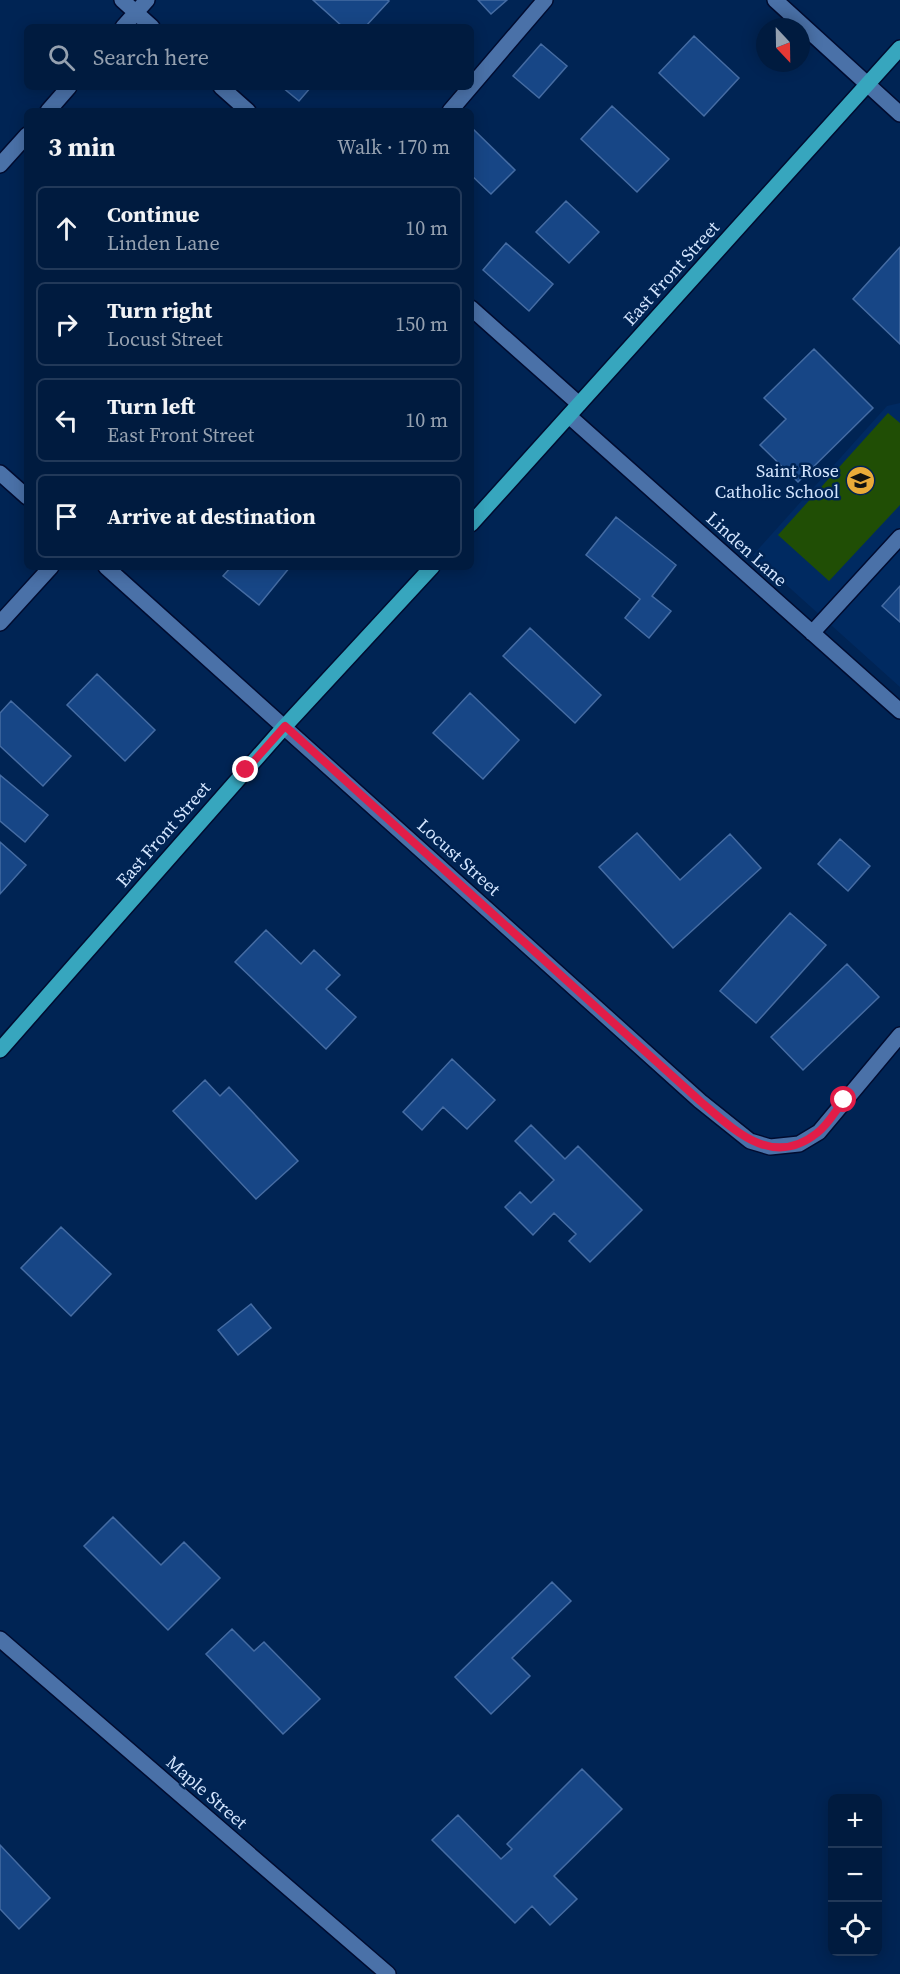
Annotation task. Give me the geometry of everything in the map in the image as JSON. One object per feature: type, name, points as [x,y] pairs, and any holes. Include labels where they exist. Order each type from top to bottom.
[{"type":"main road","name":"East Front Street","points":[[474,521],[900,48]]},
{"type":"main road","name":"East Front Street","points":[[0,1050],[285,726],[429,570]]},
{"type":"street","points":[[122,0],[149,24]]},
{"type":"street","points":[[126,24],[147,0]]},
{"type":"street","points":[[474,83],[545,0]]},
{"type":"street","points":[[775,0],[900,114]]},
{"type":"street","points":[[51,108],[66,90]]},
{"type":"street","points":[[224,90],[244,108]]},
{"type":"street","points":[[453,108],[468,90]]},
{"type":"street","points":[[0,165],[24,138]]},
{"type":"street","points":[[474,311],[579,404]]},
{"type":"street","name":"Linden Lane","points":[[568,416],[900,711]]},
{"type":"street","points":[[0,473],[24,494]]},
{"type":"street","points":[[812,633],[900,537]]},
{"type":"street","points":[[0,623],[48,570]]},
{"type":"street","name":"Locust Street","points":[[109,570],[732,1128],[750,1141],[770,1147],[799,1144],[819,1132],[900,1035]]},
{"type":"street","name":"Maple Street","points":[[0,1639],[388,1974]]},
{"type":"shaded area","name":"Saint Rose Catholic School","points":[[900,403],[900,687],[753,555],[887,406]]},
{"type":"green space","points":[[888,413],[900,423],[900,505],[829,581],[778,535]]},
{"type":"building","points":[[313,0],[389,1],[368,24],[340,24]]},
{"type":"building","points":[[478,0],[507,0],[491,14]]},
{"type":"building","points":[[694,36],[739,78],[704,116],[659,73]]},
{"type":"building","points":[[541,44],[567,66],[539,98],[513,76]]},
{"type":"building","points":[[286,90],[308,90],[299,101]]},
{"type":"building","points":[[612,106],[669,159],[637,192],[581,139]]},
{"type":"building","points":[[474,130],[515,170],[491,194],[474,178]]},
{"type":"building","points":[[566,201],[599,232],[569,263],[536,232]]},
{"type":"building","points":[[506,243],[553,284],[529,311],[483,270]]},
{"type":"building","points":[[900,247],[900,344],[853,299]]},
{"type":"building","points":[[814,349],[873,408],[798,482],[760,445],[786,419],[764,398]]},
{"type":"building","points":[[616,517],[676,565],[652,596],[671,611],[649,638],[625,618],[640,599],[586,555]]},
{"type":"building","points":[[228,570],[288,570],[259,605],[223,576]]},
{"type":"building","points":[[900,586],[900,622],[882,606]]},
{"type":"building","points":[[530,628],[601,695],[575,723],[503,656]]},
{"type":"building","points":[[97,674],[155,730],[125,761],[67,705]]},
{"type":"building","points":[[470,693],[519,740],[483,779],[433,733]]},
{"type":"building","points":[[11,701],[71,756],[43,786],[0,746],[0,713]]},
{"type":"building","points":[[0,775],[48,815],[25,842],[0,821]]},
{"type":"building","points":[[637,833],[680,880],[730,834],[761,868],[673,948],[599,867]]},
{"type":"building","points":[[840,839],[870,866],[848,891],[818,864]]},
{"type":"building","points":[[0,842],[26,865],[0,894]]},
{"type":"building","points":[[790,913],[826,945],[756,1023],[720,991]]},
{"type":"building","points":[[266,930],[301,964],[314,950],[340,975],[326,989],[356,1017],[326,1049],[235,962]]},
{"type":"building","points":[[847,964],[879,997],[803,1070],[771,1037]]},
{"type":"building","points":[[452,1059],[495,1100],[467,1129],[443,1107],[422,1130],[403,1112]]},
{"type":"building","points":[[205,1080],[220,1096],[229,1087],[298,1161],[256,1199],[173,1111]]},
{"type":"building","points":[[531,1125],[565,1159],[578,1146],[642,1210],[590,1262],[569,1241],[576,1234],[554,1213],[533,1235],[505,1207],[520,1192],[531,1203],[554,1180],[515,1141]]},
{"type":"building","points":[[61,1227],[111,1274],[71,1316],[21,1268]]},
{"type":"building","points":[[251,1304],[271,1328],[238,1355],[218,1330]]},
{"type":"building","points":[[113,1517],[161,1565],[184,1542],[220,1578],[168,1630],[84,1546]]},
{"type":"building","points":[[552,1582],[571,1601],[512,1658],[530,1676],[491,1714],[455,1677]]},
{"type":"building","points":[[232,1629],[254,1651],[264,1642],[320,1699],[283,1734],[206,1654]]},
{"type":"building","points":[[582,1769],[622,1809],[554,1876],[577,1899],[550,1925],[532,1906],[515,1923],[432,1840],[458,1815],[501,1859],[512,1849],[507,1844]]},
{"type":"building","points":[[0,1845],[50,1898],[19,1929],[0,1909]]},
{"type":"place","name":"Saint Rose Catholic School","points":[[860,480]]},
{"type":"route","points":[[246,770],[285,726],[700,1101],[750,1141],[770,1147],[799,1144],[819,1132],[844,1100]]}]
